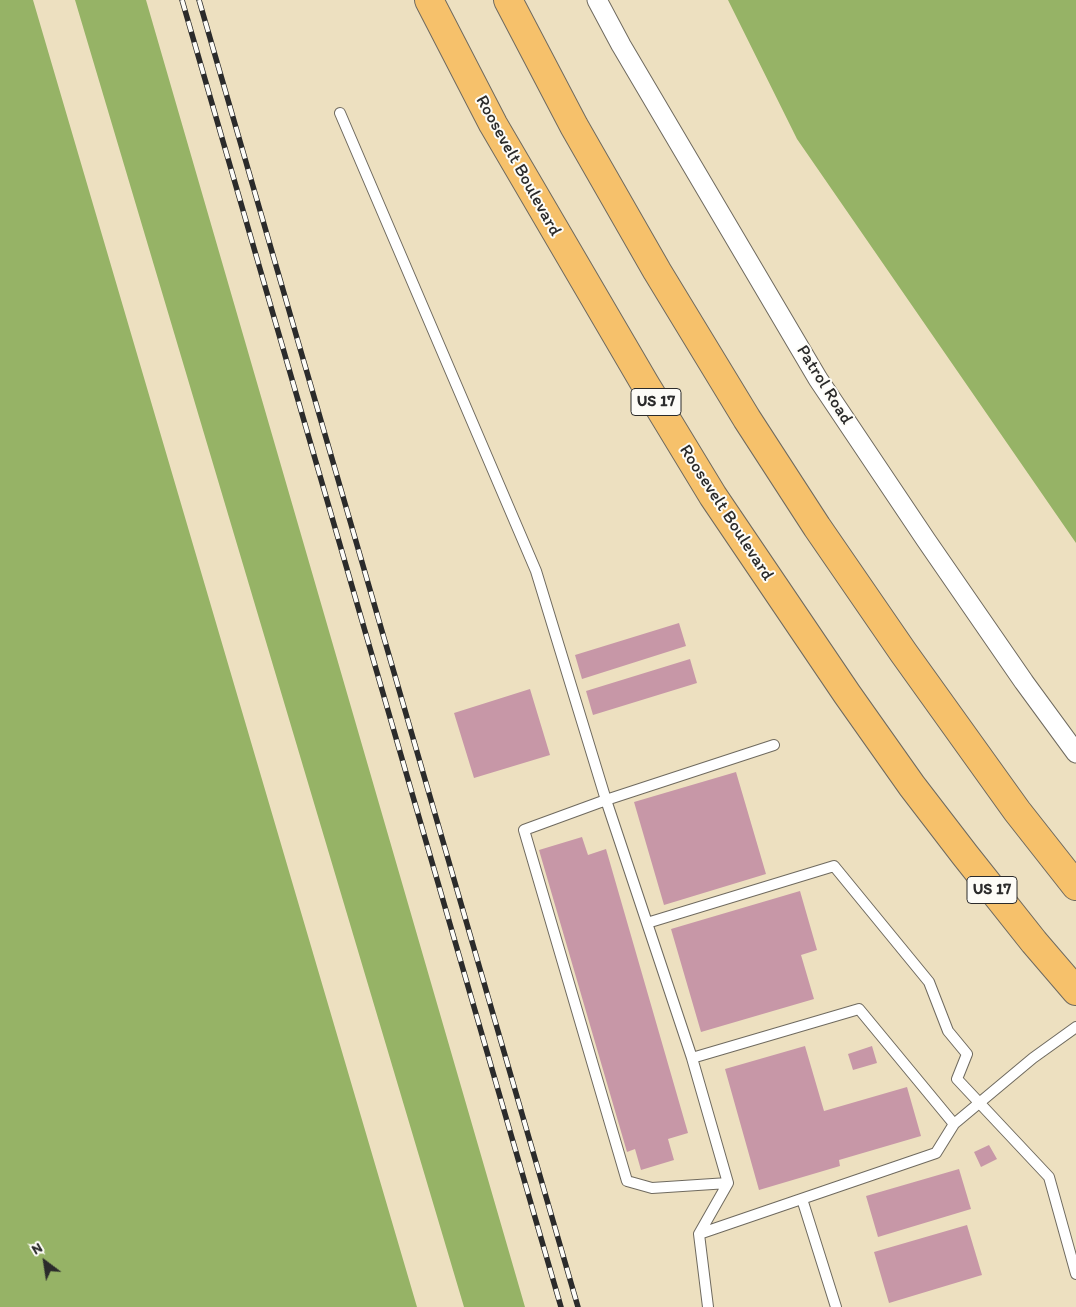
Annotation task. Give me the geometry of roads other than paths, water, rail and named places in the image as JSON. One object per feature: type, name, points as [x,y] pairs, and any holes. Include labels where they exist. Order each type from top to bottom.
[{"type":"highway","name":"Roosevelt Boulevard","points":[[429,0],[493,124],[645,384],[713,496],[847,694],[912,786],[999,899],[1076,992]]},
{"type":"highway","points":[[508,0],[574,126],[647,254],[747,419],[817,527],[908,660],[1017,811],[1076,886]]},
{"type":"street","name":"Patrol Road","points":[[597,0],[626,54],[818,379],[937,556],[1024,682],[1076,753]]},
{"type":"lane","points":[[340,113],[536,571],[606,800],[692,1058],[728,1183],[699,1234],[708,1307]]},
{"type":"lane","points":[[728,1183],[652,1188],[627,1181],[524,830],[606,800],[774,745]]},
{"type":"lane","points":[[647,923],[834,866],[929,982],[948,1031],[967,1054],[957,1079],[1049,1177],[1076,1274]]},
{"type":"lane","points":[[692,1058],[859,1009],[954,1124]]},
{"type":"lane","points":[[699,1234],[936,1153],[954,1124],[1034,1058],[1076,1027]]},
{"type":"lane","points":[[802,1199],[836,1307]]},
{"type":"railway","points":[[182,0],[561,1307]]},
{"type":"railway","points":[[199,0],[578,1307]]}]
